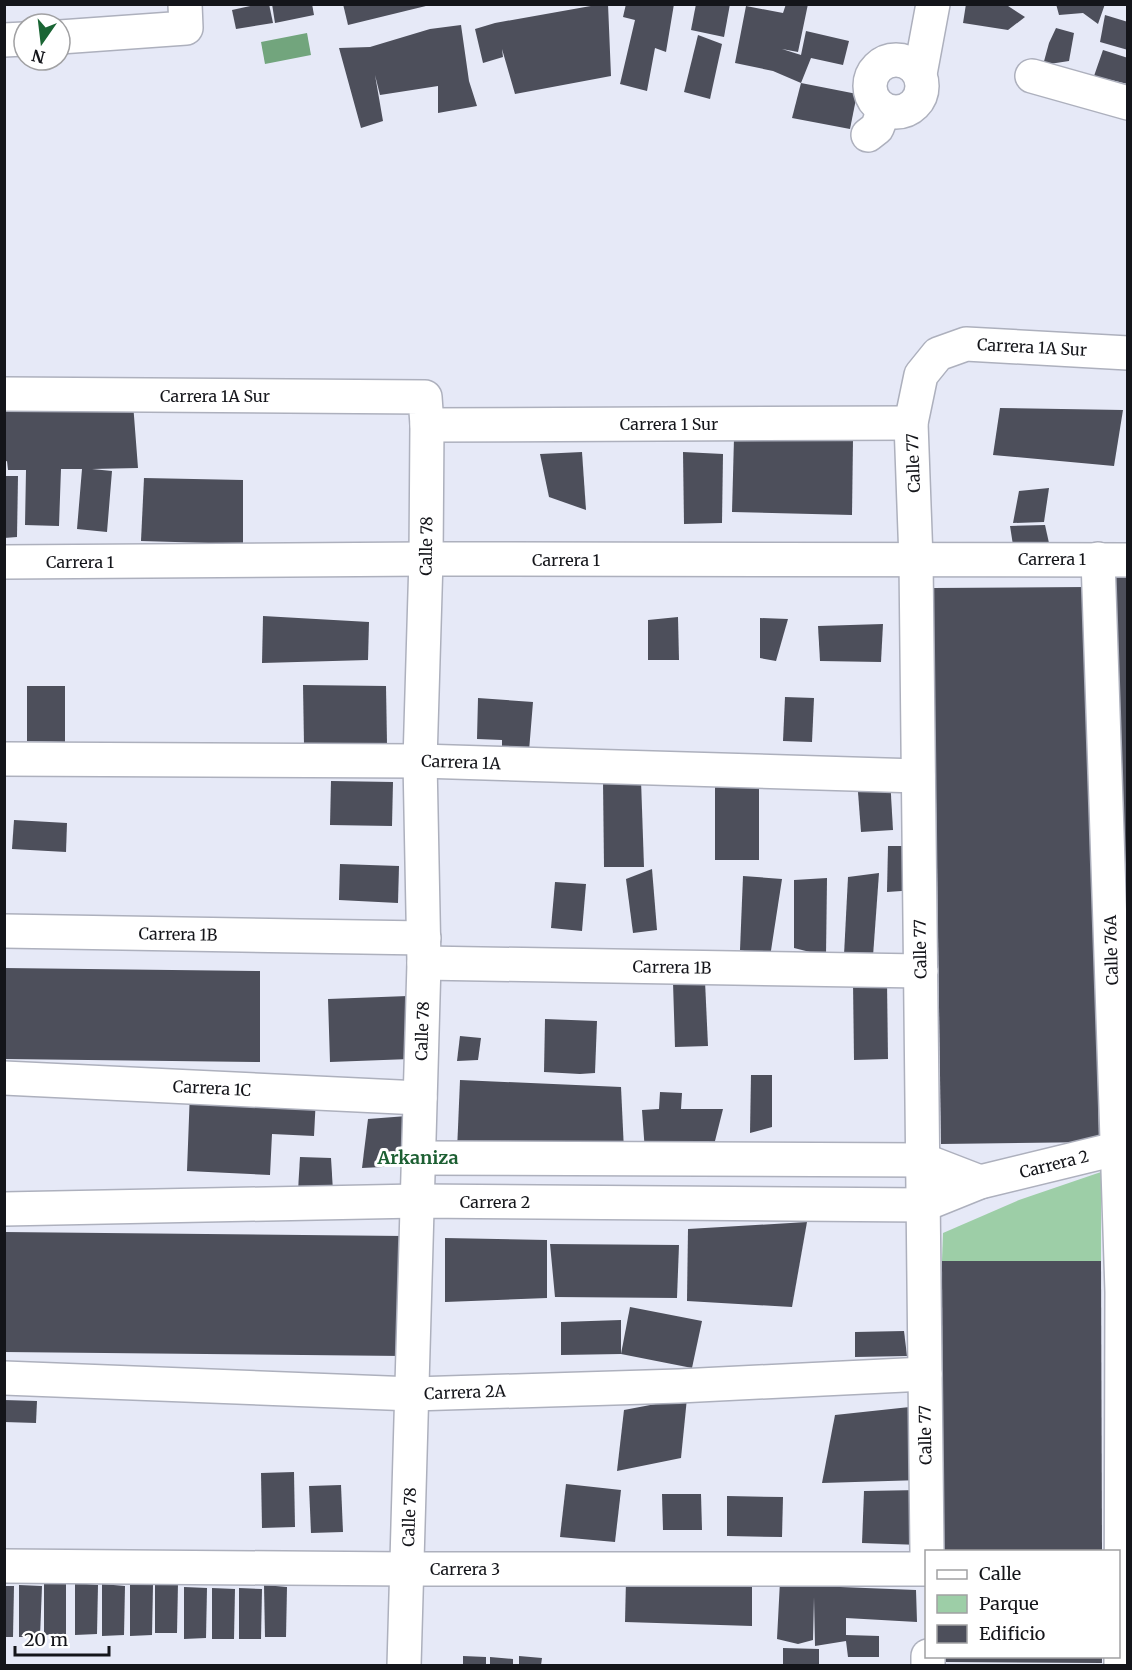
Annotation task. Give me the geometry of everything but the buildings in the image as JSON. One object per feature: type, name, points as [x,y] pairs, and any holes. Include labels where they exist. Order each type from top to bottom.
[{"type":"street","points":[[920,74],[908,63],[892,60],[877,68],[870,82],[876,123],[915,105],[922,90],[920,74],[933,4]]},
{"type":"street","points":[[72,35],[185,16]]},
{"type":"street","points":[[1032,76],[1128,103]]},
{"type":"street","name":"Carrera 1A Sur","points":[[938,354],[966,344],[1128,352]]},
{"type":"street","name":"Calle 77","points":[[927,1550],[916,560],[911,423],[921,375],[938,354]]},
{"type":"street","name":"Carrera 1A Sur","points":[[4,394],[426,412]]},
{"type":"street","name":"Carrera 1 Sur","points":[[426,412],[911,423]]},
{"type":"street","name":"Calle 78","points":[[404,1665],[424,950],[420,761],[426,559],[426,412]]},
{"type":"street","name":"Carrera 1","points":[[4,562],[426,559],[1113,559]]},
{"type":"street","name":"Calle 76A","points":[[1113,559],[1125,1292],[1121,1665]]},
{"type":"street","name":"Carrera 1A","points":[[4,759],[420,761],[918,776]]},
{"type":"street","name":"Carrera 1B","points":[[4,931],[921,970]]},
{"type":"street","name":"Carrera 1C","points":[[4,1078],[420,1098]]},
{"type":"street","name":"Carrera 2","points":[[4,1209],[417,1201],[923,1205],[980,1182],[1122,1147]]},
{"type":"street","points":[[418,1158],[923,1160],[980,1182]]},
{"type":"street","name":"Carrera 2A","points":[[4,1378],[413,1394],[679,1386],[925,1374]]},
{"type":"street","name":"Carrera 3","points":[[4,1566],[925,1569]]},
{"type":"green space","points":[[1101,1172],[1101,1261],[942,1261],[943,1233],[1019,1200]]},
{"type":"shaded area","points":[[307,33],[311,55],[265,64],[261,42]]},
{"type":"district","name":"Arkaniza","points":[[418,1158]]}]
